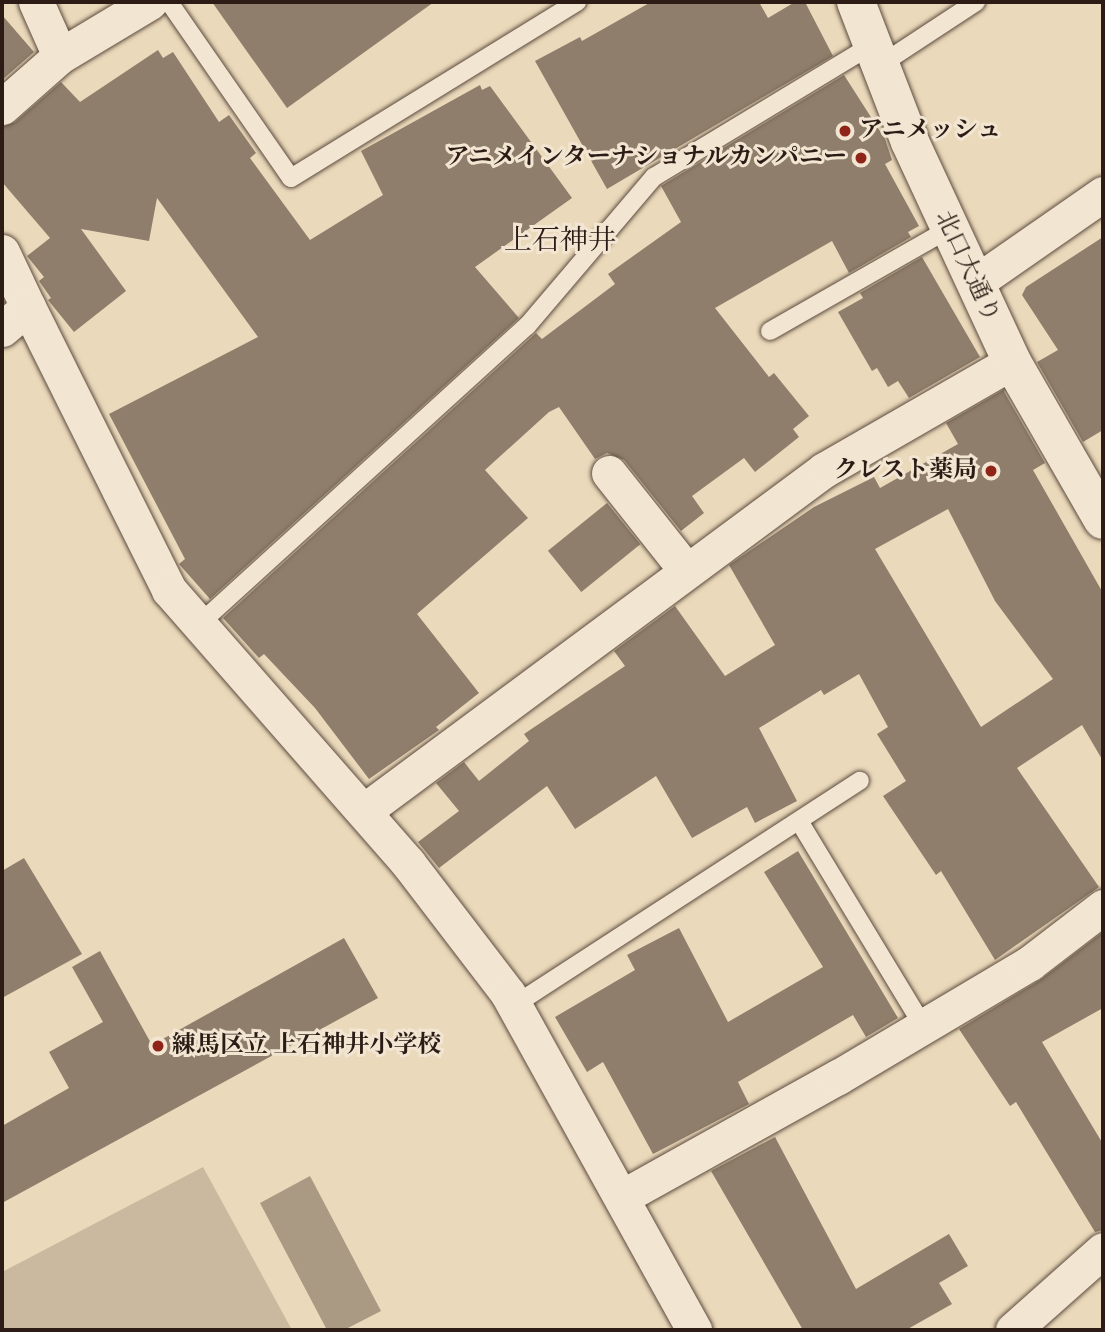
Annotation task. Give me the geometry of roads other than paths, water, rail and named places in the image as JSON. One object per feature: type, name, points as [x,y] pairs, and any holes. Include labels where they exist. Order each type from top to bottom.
[{"type":"street","points":[[36,2],[60,56]]},
{"type":"street","points":[[2,107],[60,56],[150,2]]},
{"type":"street","name":"北口大通り","points":[[856,2],[949,229],[1012,362],[1103,520]]},
{"type":"street","points":[[975,283],[1103,194]]},
{"type":"street","points":[[2,252],[169,590],[197,626],[364,811],[516,1004],[694,1330]]},
{"type":"street","points":[[2,329],[28,307]]},
{"type":"street","points":[[364,811],[824,470],[1012,362]]},
{"type":"street","points":[[609,473],[687,570]]},
{"type":"street","points":[[622,1197],[838,1077],[922,1024],[1030,963],[1103,907]]},
{"type":"street","points":[[1013,1330],[1103,1250]]},
{"type":"lane","points":[[169,2],[291,178],[577,2]]},
{"type":"lane","points":[[197,626],[527,326],[654,177],[976,2]]},
{"type":"lane","points":[[770,331],[949,229]]},
{"type":"lane","points":[[516,1004],[860,781]]},
{"type":"lane","points":[[799,821],[922,1024]]},
{"type":"place","name":"アニメッシュ","points":[[845,131]]},
{"type":"place","name":"アニメインターナショナルカンパニー","points":[[861,158]]},
{"type":"place","name":"クレスト薬局","points":[[991,471]]},
{"type":"place","name":"練馬区立 上石神井小学校","points":[[158,1046]]},
{"type":"district","name":"上石神井","points":[[560,242]]}]
